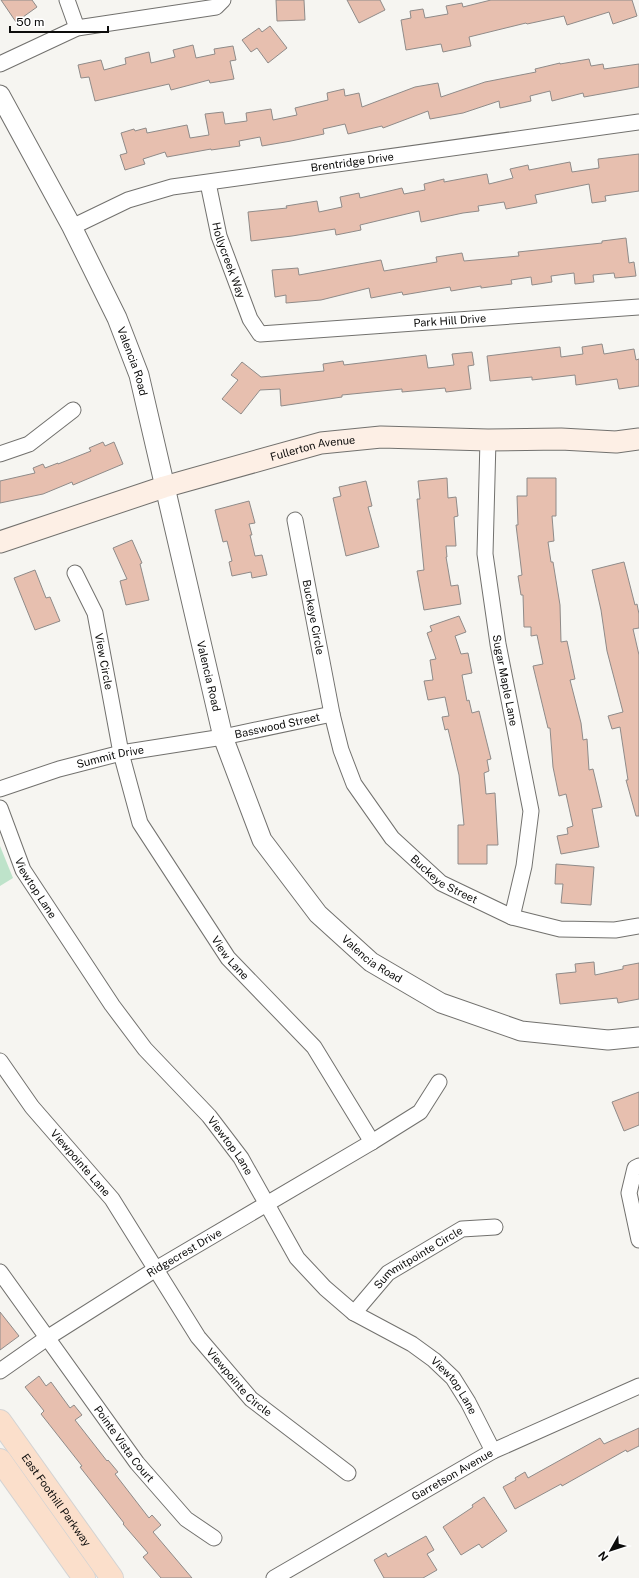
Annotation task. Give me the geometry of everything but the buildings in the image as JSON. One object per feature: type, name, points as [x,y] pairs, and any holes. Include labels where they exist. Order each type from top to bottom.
[{"type":"main road","name":"Fullerton Avenue","points":[[0,542],[164,487],[321,443],[381,437],[488,440],[561,439],[616,442],[639,439]]},
{"type":"main road","name":"East Foothill Parkway","points":[[0,1421],[112,1578]]},
{"type":"main road","name":"East Foothill Parkway","points":[[0,1460],[84,1578]]},
{"type":"street","points":[[67,0],[77,28]]},
{"type":"street","points":[[0,64],[77,28],[216,7],[223,0]]},
{"type":"street","name":"Valencia Road","points":[[0,95],[72,227],[117,318],[139,375],[223,737],[262,840],[318,914],[371,962],[441,1003],[521,1031],[608,1040],[639,1037]]},
{"type":"street","name":"Brentridge Drive","points":[[72,227],[128,200],[172,187],[639,122]]},
{"type":"street","name":"Hollycreek Way","points":[[208,183],[219,236],[250,319],[260,334]]},
{"type":"street","name":"Park Hill Drive","points":[[260,334],[639,307]]},
{"type":"street","points":[[0,454],[29,444],[73,410]]},
{"type":"street","name":"Sugar Maple Lane","points":[[488,440],[485,554],[498,644],[531,811],[524,866],[512,917]]},
{"type":"street","name":"Buckeye Circle","points":[[296,520],[332,714]]},
{"type":"street","name":"View Circle","points":[[75,573],[95,614],[121,753]]},
{"type":"street","name":"Buckeye Street","points":[[332,714],[341,750],[354,784],[392,838],[441,883],[512,917],[560,929],[615,930],[639,926]]},
{"type":"street","name":"Basswood Street","points":[[223,737],[332,714]]},
{"type":"street","name":"Summit Drive","points":[[0,789],[59,769],[121,753],[223,737]]},
{"type":"street","name":"View Lane","points":[[121,753],[140,823],[228,958],[314,1047],[372,1142]]},
{"type":"street","name":"Viewtop Lane","points":[[0,808],[23,870],[112,1005],[145,1049],[209,1116],[241,1158],[297,1258],[325,1288],[354,1313],[412,1344],[434,1360],[453,1378],[468,1402],[493,1451]]},
{"type":"street","name":"Viewpointe Lane","points":[[0,1061],[32,1106],[112,1199],[156,1269]]},
{"type":"street","name":"Ridgecrest Drive","points":[[0,1371],[47,1338],[156,1269],[372,1142],[420,1112],[439,1082]]},
{"type":"street","points":[[637,1167],[629,1193],[639,1240]]},
{"type":"street","name":"Summitpointe Circle","points":[[354,1313],[388,1273],[462,1230],[495,1227]]},
{"type":"street","name":"Viewpointe Circle","points":[[156,1269],[198,1337],[251,1399],[348,1473]]},
{"type":"street","name":"Pointe Vista Court","points":[[0,1272],[137,1463],[186,1519],[214,1538]]},
{"type":"street","name":"Garretson Avenue","points":[[274,1578],[493,1451],[639,1386]]},
{"type":"green space","points":[[0,846],[13,878],[0,886]]}]
